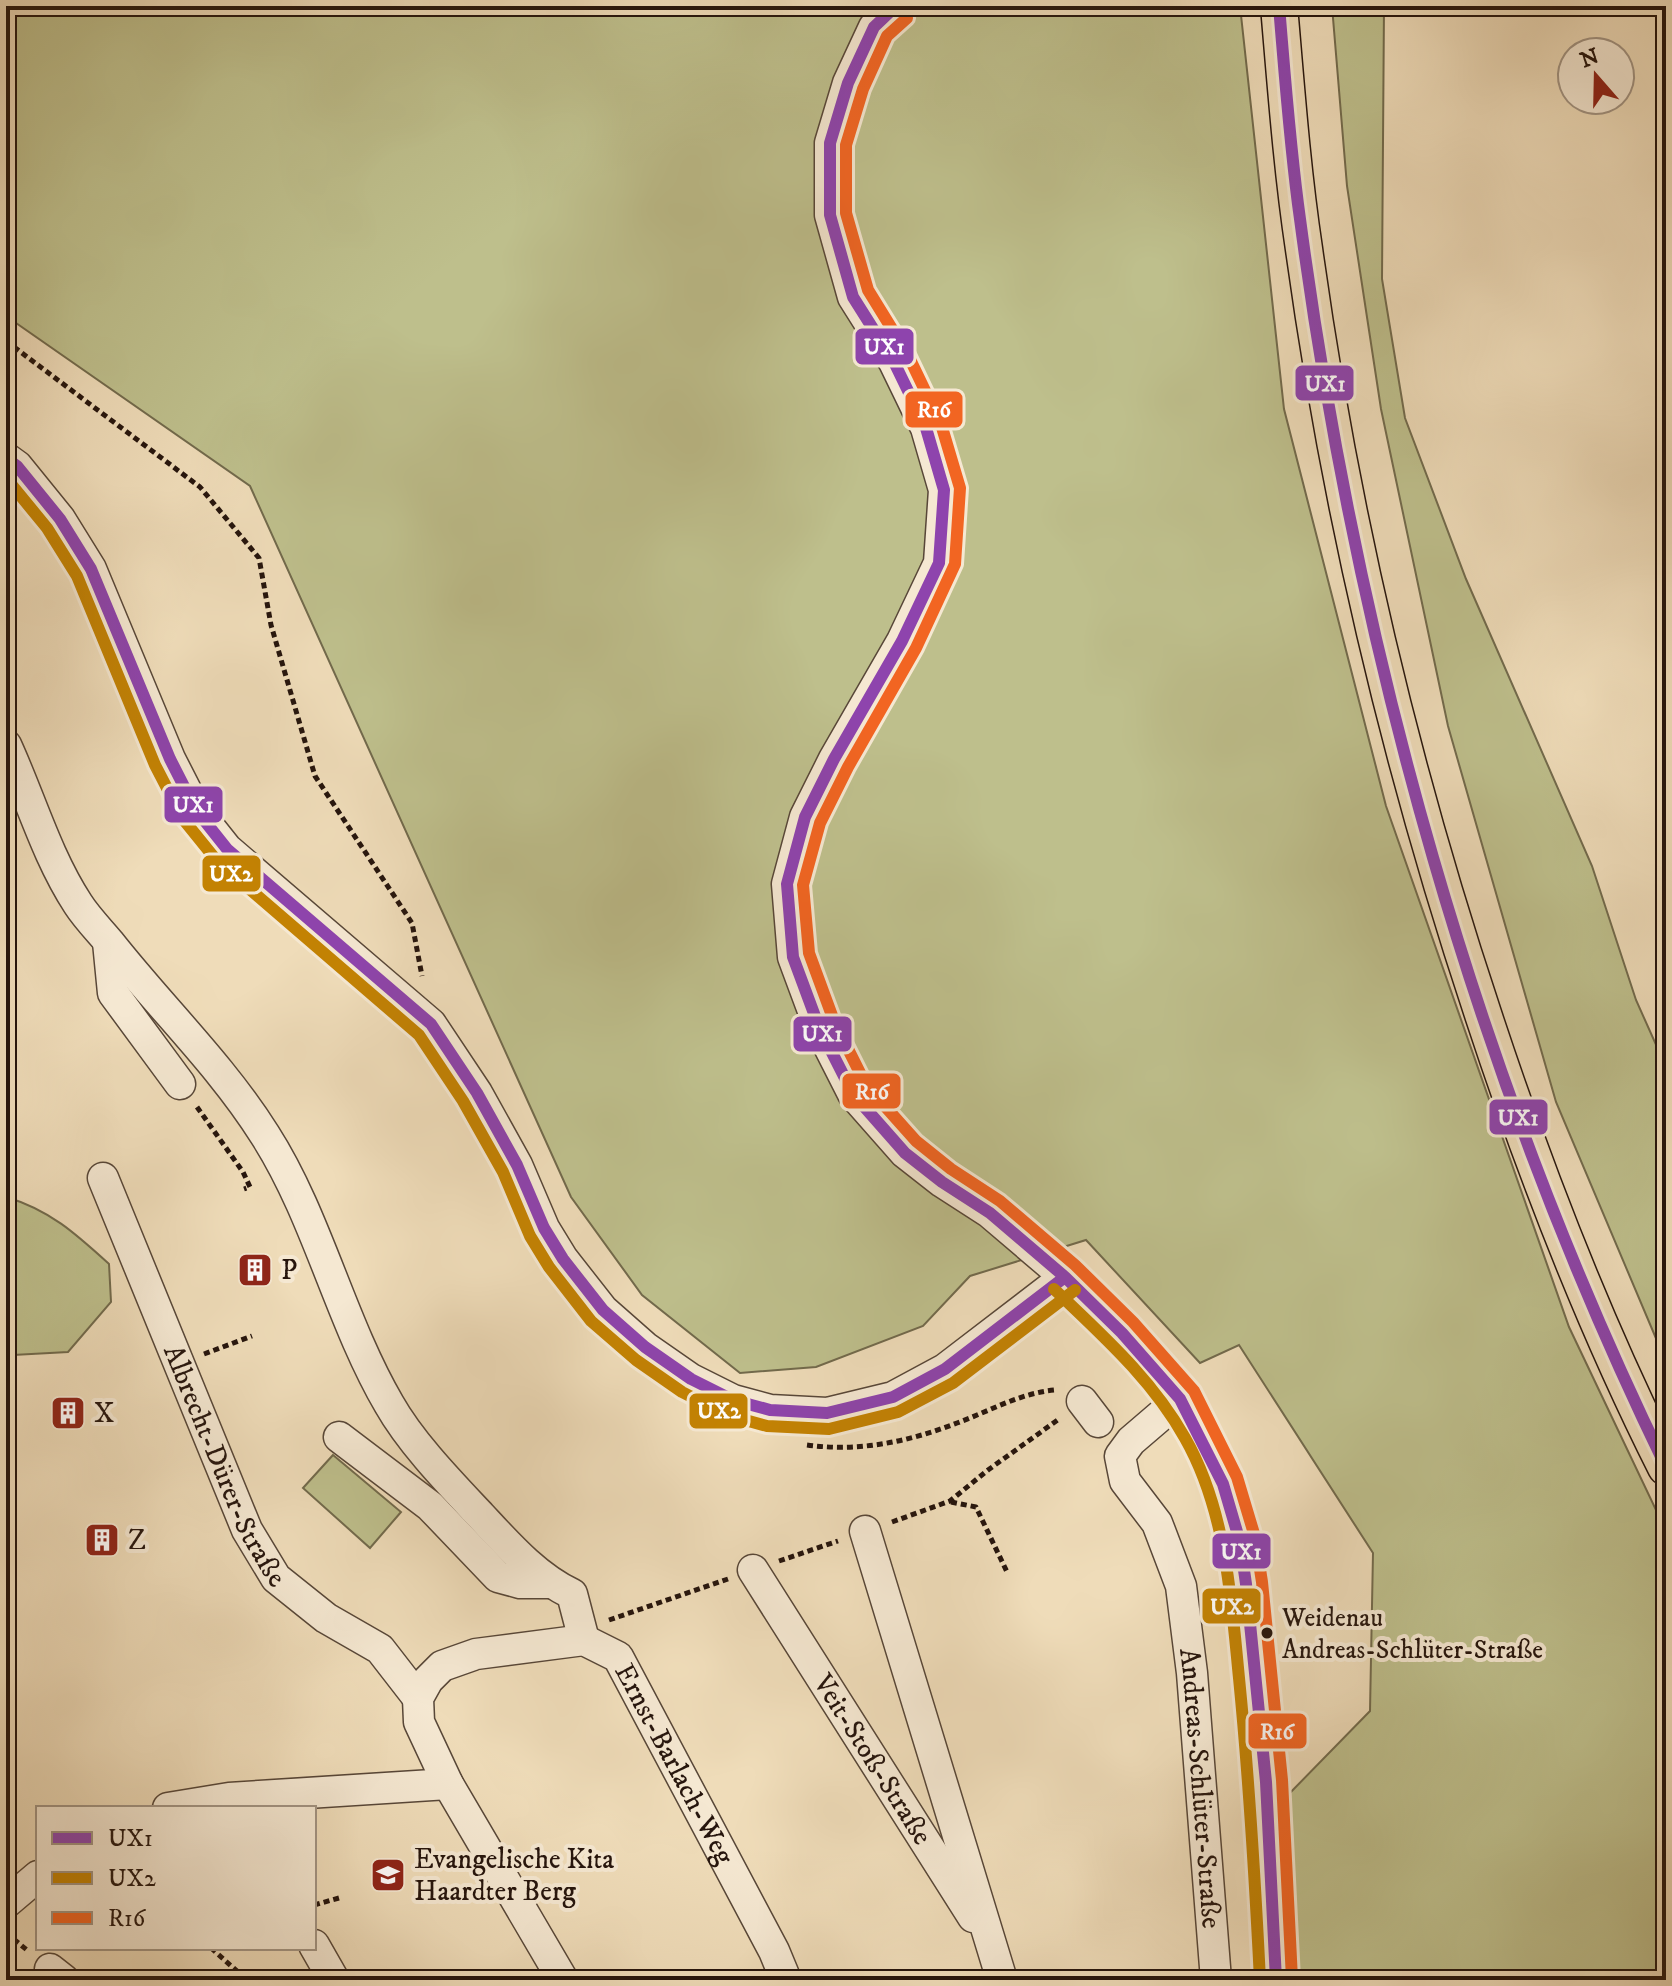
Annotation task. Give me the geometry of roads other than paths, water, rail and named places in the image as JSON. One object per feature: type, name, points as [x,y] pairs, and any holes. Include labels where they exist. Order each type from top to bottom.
[{"type":"main road","points":[[1279,6],[1306,263],[1347,506],[1402,745],[1459,944],[1523,1132],[1601,1327],[1666,1467]]},
{"type":"street","points":[[896,6],[874,27],[848,83],[830,143],[830,215],[853,297],[894,362],[926,428],[944,490],[939,563],[902,641],[834,759],[805,817],[787,884],[793,957],[819,1027],[853,1094],[905,1153],[990,1213],[1065,1277],[1122,1333],[1180,1399],[1223,1484],[1240,1542],[1266,1782],[1276,1980]]},
{"type":"street","points":[[6,458],[17,466],[60,519],[91,569],[170,759],[196,810],[227,849],[431,1024],[477,1093],[517,1165],[544,1228],[563,1259],[603,1310],[645,1347],[691,1379],[733,1400],[770,1410],[827,1413],[893,1397],[945,1369],[1065,1277]]},
{"type":"street","points":[[6,745],[52,856],[79,905],[144,987],[209,1059],[265,1134],[287,1176],[389,1405],[441,1473],[493,1529],[548,1583],[572,1594],[584,1640]]},
{"type":"street","points":[[108,942],[113,993],[180,1084]]},
{"type":"street","name":"Albrecht-Dürer-Straße","points":[[103,1178],[247,1530],[276,1578],[326,1618],[380,1649],[418,1698]]},
{"type":"street","name":"Andreas-Schlüter-Straße","points":[[1180,1399],[1131,1441],[1120,1456],[1125,1481],[1157,1523],[1181,1586],[1192,1673],[1216,1980]]},
{"type":"street","points":[[339,1437],[430,1506],[498,1577],[520,1583],[548,1583]]},
{"type":"street","name":"Veit-Stoß-Straße","points":[[865,1531],[1002,1980]]},
{"type":"street","name":"Veit-Stoß-Straße","points":[[753,1570],[994,1949]]},
{"type":"street","name":"Ernst-Barlach-Weg","points":[[418,1698],[428,1680],[442,1666],[476,1654],[584,1640],[618,1657],[774,1951],[786,1980]]},
{"type":"street","points":[[418,1698],[419,1722],[448,1784],[563,1980]]},
{"type":"street","points":[[194,1806],[448,1784]]},
{"type":"street","points":[[6,1903],[36,1878]]},
{"type":"street","points":[[316,1948],[334,1980]]},
{"type":"place","name":"P","points":[[255,1270]]},
{"type":"place","name":"X","points":[[68,1413]]},
{"type":"place","name":"Z","points":[[102,1540]]},
{"type":"place","name":"Weidenau Andreas-Schlüter-Straße","points":[[1267,1633]]},
{"type":"place","name":"Evangelische Kita Haardter Berg","points":[[388,1875]]}]
